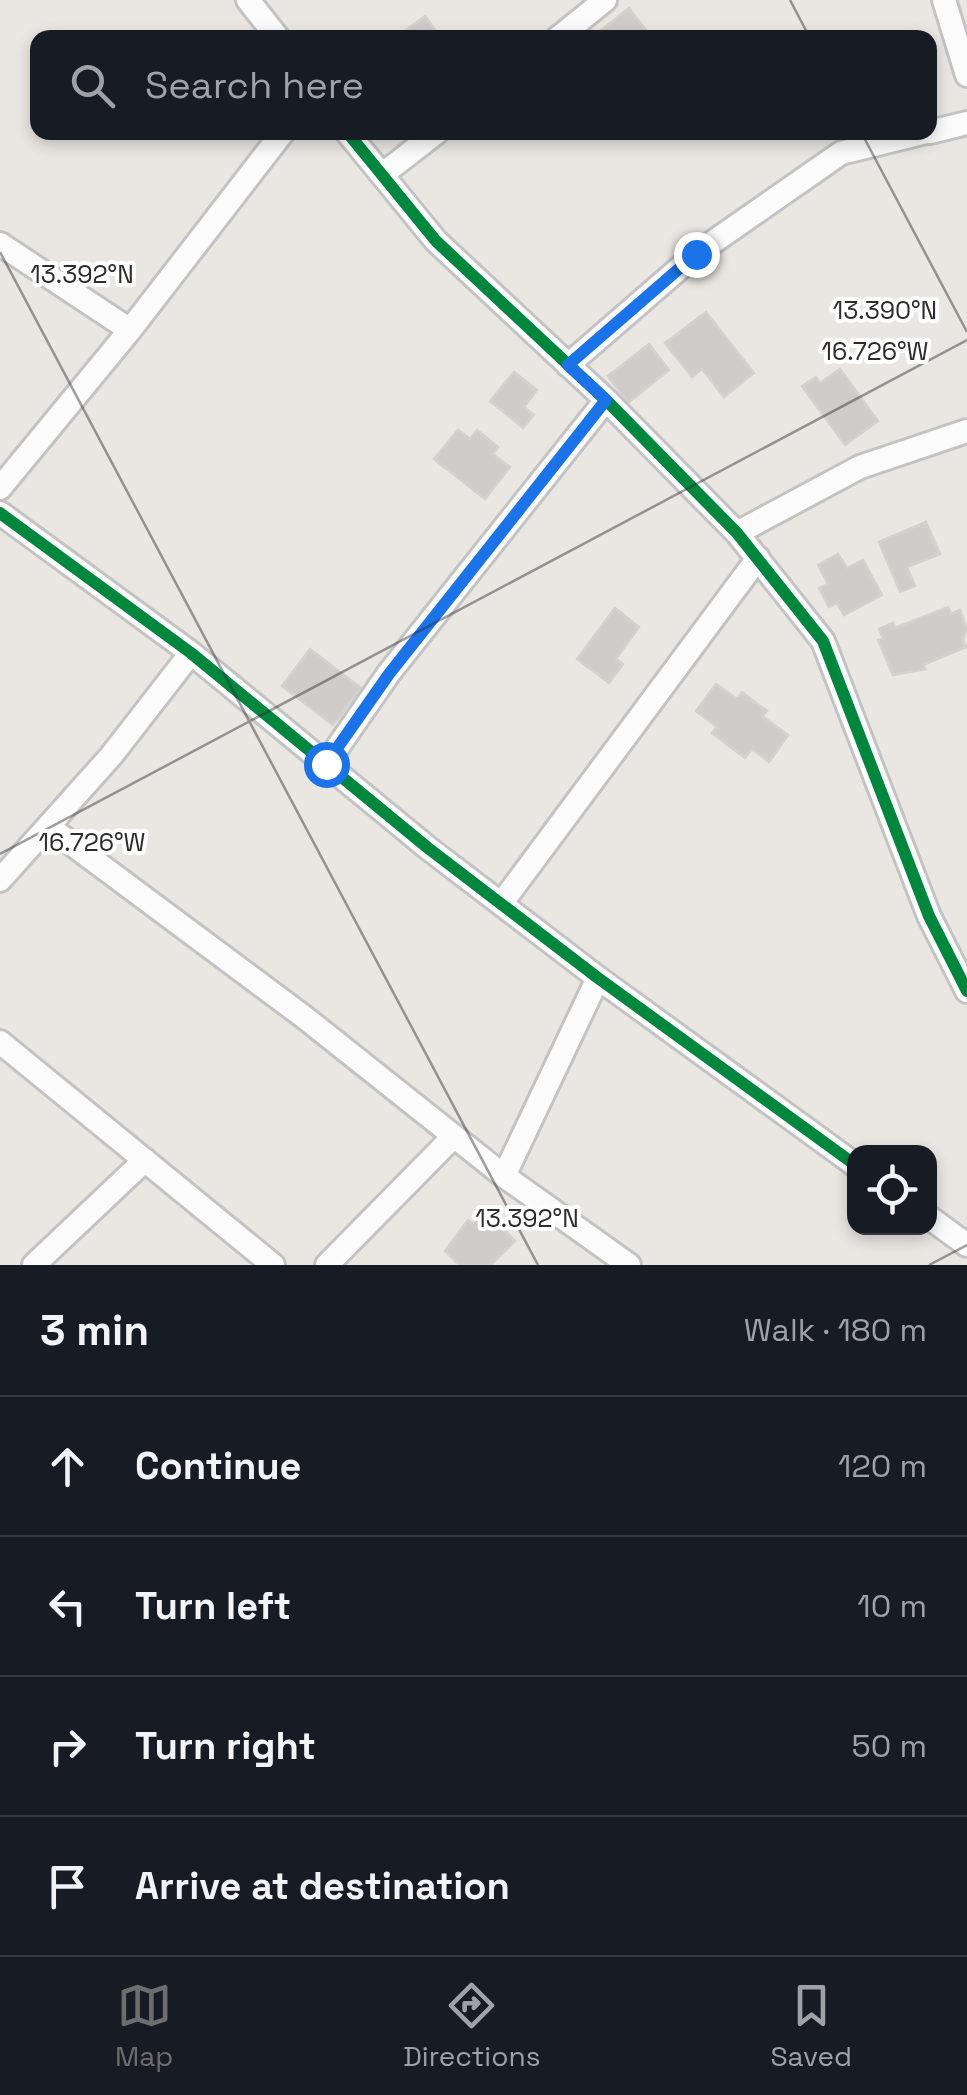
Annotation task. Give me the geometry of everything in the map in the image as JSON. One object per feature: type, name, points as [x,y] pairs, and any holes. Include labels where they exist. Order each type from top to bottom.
[{"type":"street","points":[[248,0],[272,30]]},
{"type":"street","points":[[568,30],[604,0]]},
{"type":"street","points":[[944,0],[967,76]]},
{"type":"street","points":[[937,130],[967,123]]},
{"type":"street","points":[[0,488],[130,330],[276,140]]},
{"type":"street","points":[[354,140],[436,241],[606,400],[738,533],[823,641],[929,916],[967,991]]},
{"type":"street","points":[[383,174],[427,140]]},
{"type":"street","points":[[568,365],[696,254],[841,153],[895,140]]},
{"type":"street","points":[[0,244],[130,330]]},
{"type":"street","points":[[326,764],[389,674],[606,400]]},
{"type":"street","points":[[738,533],[860,466],[967,430]]},
{"type":"street","points":[[0,513],[191,653],[500,904],[847,1159]]},
{"type":"street","points":[[500,904],[758,558]]},
{"type":"street","points":[[0,880],[49,827],[191,653]]},
{"type":"street","points":[[49,827],[304,1017],[504,1176],[628,1265]]},
{"type":"street","points":[[504,1176],[598,978]]},
{"type":"street","points":[[0,1042],[273,1265]]},
{"type":"street","points":[[327,1265],[454,1136]]},
{"type":"street","points":[[34,1265],[145,1160]]},
{"type":"street","points":[[937,1223],[967,1245]]},
{"type":"building","points":[[629,8],[646,30],[601,30]]},
{"type":"building","points":[[425,16],[435,30],[406,30]]},
{"type":"building","points":[[706,312],[754,373],[724,397],[702,369],[692,377],[665,343]]},
{"type":"building","points":[[649,344],[669,370],[628,403],[608,376]]},
{"type":"building","points":[[840,369],[878,421],[845,445],[802,386],[816,377],[820,383]]},
{"type":"building","points":[[514,372],[537,390],[524,407],[534,415],[523,428],[490,401]]},
{"type":"building","points":[[458,430],[470,439],[477,430],[498,447],[493,454],[510,467],[485,499],[434,459]]},
{"type":"building","points":[[926,522],[940,554],[907,567],[915,586],[900,592],[879,542]]},
{"type":"building","points":[[838,554],[847,568],[863,560],[882,595],[844,615],[837,603],[829,607],[819,588],[828,584],[818,565]]},
{"type":"building","points":[[948,607],[951,614],[960,610],[967,629],[963,639],[966,647],[923,665],[925,669],[893,675],[878,640],[883,639],[879,629],[893,623],[895,628]]},
{"type":"building","points":[[615,608],[639,627],[616,659],[623,664],[609,683],[577,659]]},
{"type":"building","points":[[310,649],[361,688],[333,725],[282,686]]},
{"type":"building","points":[[716,684],[737,699],[742,692],[767,711],[762,716],[788,735],[769,762],[752,749],[745,758],[712,733],[717,727],[696,711]]},
{"type":"building","points":[[486,1211],[515,1241],[491,1265],[459,1265],[445,1251],[468,1220],[472,1224]]},
{"type":"cycle path","points":[[354,140],[436,241],[606,400],[737,533],[823,641],[929,916],[967,991]]},
{"type":"cycle path","points":[[0,513],[191,653],[428,848],[598,978],[847,1159]]},
{"type":"route","points":[[326,764],[389,674],[606,400],[568,365],[696,254]]}]
